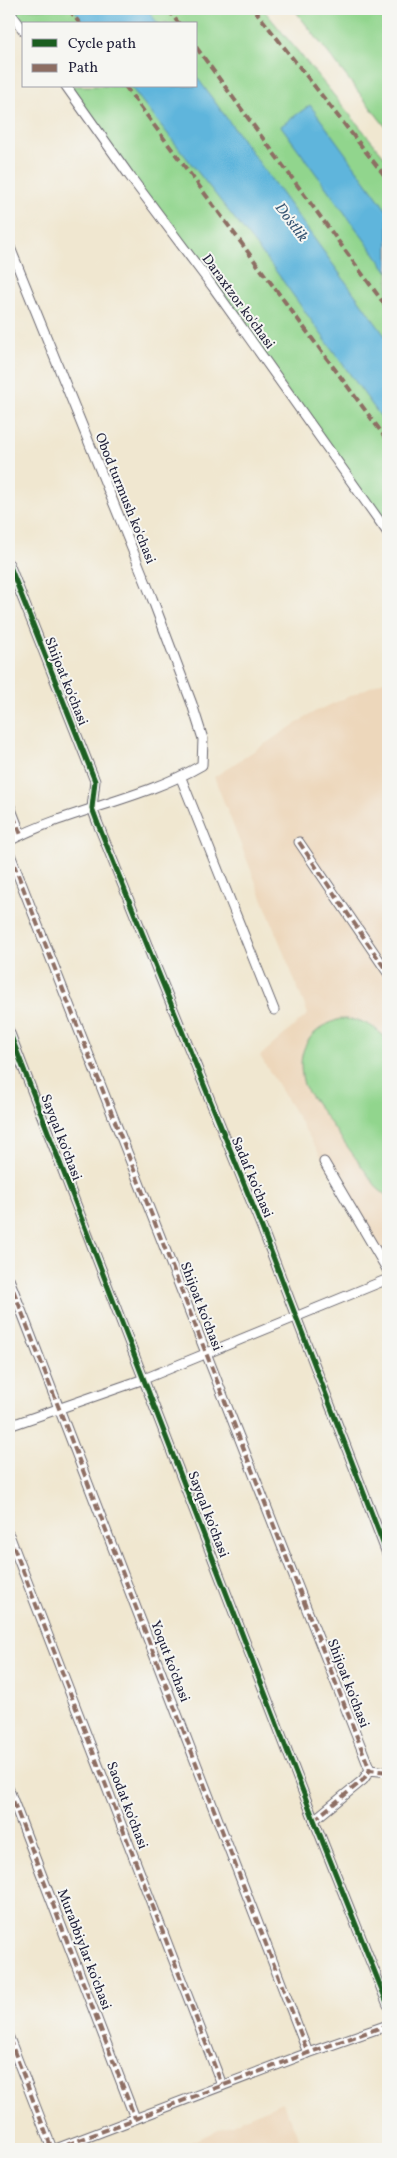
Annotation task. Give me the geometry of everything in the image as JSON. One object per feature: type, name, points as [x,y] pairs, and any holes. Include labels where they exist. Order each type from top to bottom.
[{"type":"street","points":[[9,11],[22,28]]},
{"type":"street","name":"Daraxtzor ko'chasi","points":[[67,88],[129,175],[213,287],[388,532]]},
{"type":"street","name":"Obod turmush ko'chasi","points":[[9,245],[152,598],[192,704],[203,739],[202,765],[181,778]]},
{"type":"street","name":"Shijoat ko'chasi","points":[[9,564],[95,781],[92,808]]},
{"type":"street","points":[[9,841],[22,834],[92,808],[181,778],[274,1010]]},
{"type":"street","points":[[9,804],[22,834]]},
{"type":"street","name":"Sadaf ko'chasi","points":[[92,808],[262,1228],[388,1556]]},
{"type":"street","points":[[299,842],[388,973]]},
{"type":"street","name":"Shijoat ko'chasi","points":[[9,852],[370,1770]]},
{"type":"street","name":"Sayqal ko'chasi","points":[[9,1031],[314,1820],[388,2005]]},
{"type":"street","points":[[324,1162],[388,1271]]},
{"type":"street","points":[[9,1426],[144,1379],[388,1278]]},
{"type":"street","name":"Yoqut ko'chasi","points":[[9,1279],[308,2053]]},
{"type":"street","name":"Saodat ko'chasi","points":[[9,1535],[222,2085]]},
{"type":"street","points":[[314,1820],[363,1780],[370,1770],[388,1772]]},
{"type":"street","name":"Murabbiylar ko'chasi","points":[[9,1790],[135,2118]]},
{"type":"street","points":[[56,2149],[222,2085],[388,2025]]},
{"type":"street","points":[[9,2038],[52,2149]]},
{"type":"shaded area","points":[[388,679],[388,1266],[260,1056],[308,1014],[214,777],[314,712]]},
{"type":"shaded area","points":[[282,2102],[304,2149],[175,2149]]},
{"type":"green space","points":[[10,9],[263,9],[388,161],[388,530],[67,88],[198,88],[198,22],[22,22]]},
{"type":"green space","points":[[294,9],[388,9],[388,130]]},
{"type":"green space","points":[[340,1019],[355,1020],[367,1024],[378,1031],[388,1042],[388,1197],[378,1189],[305,1088],[301,1064],[302,1054],[306,1045],[319,1030]]},
{"type":"water","points":[[74,9],[147,9],[157,22],[83,22]]},
{"type":"water","name":"Do'stlik","points":[[198,79],[388,340],[388,427],[275,270],[132,88],[198,88]]},
{"type":"water","points":[[310,105],[388,212],[388,272],[281,126]]},
{"type":"marked path","points":[[69,9],[79,22]]},
{"type":"marked path","points":[[168,9],[178,22]]},
{"type":"marked path","points":[[254,9],[388,180]]},
{"type":"marked path","points":[[198,50],[388,309]]},
{"type":"marked path","points":[[126,88],[388,441]]},
{"type":"marked path","points":[[9,804],[21,835]]},
{"type":"marked path","points":[[299,842],[388,973]]},
{"type":"marked path","points":[[9,852],[370,1770]]},
{"type":"marked path","points":[[9,1279],[308,2053]]},
{"type":"marked path","points":[[9,1535],[222,2085]]},
{"type":"marked path","points":[[314,1820],[363,1780],[370,1770],[388,1772]]},
{"type":"marked path","points":[[9,1790],[135,2118]]},
{"type":"marked path","points":[[56,2149],[308,2053],[388,2025]]},
{"type":"marked path","points":[[9,2038],[52,2149]]},
{"type":"cycle path","points":[[9,564],[95,781],[92,808],[98,824],[262,1228],[388,1556]]},
{"type":"cycle path","points":[[9,1031],[314,1820],[388,2005]]}]
